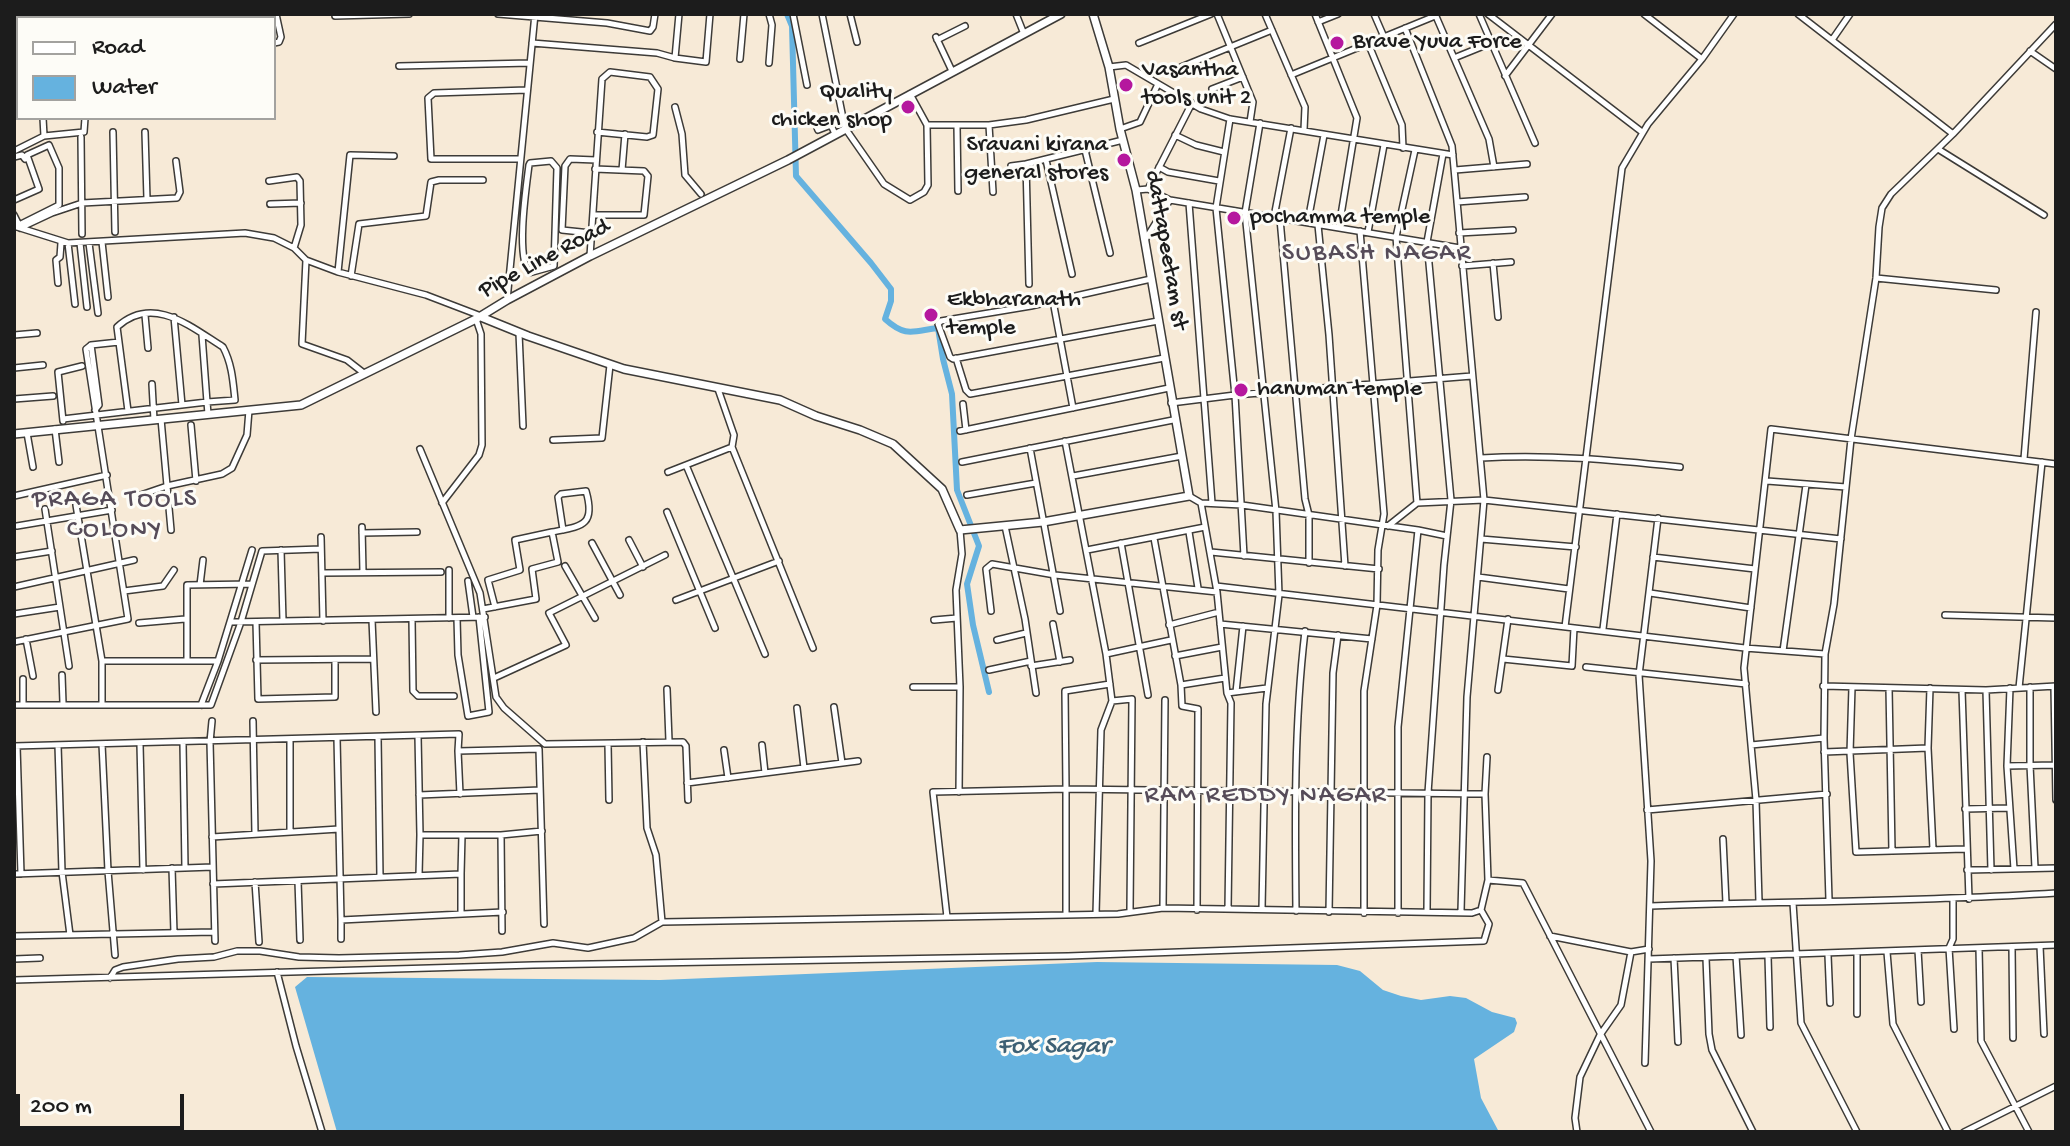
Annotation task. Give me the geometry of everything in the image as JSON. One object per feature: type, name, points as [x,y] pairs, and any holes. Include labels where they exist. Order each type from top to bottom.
[{"type":"street","points":[[276,14],[281,37],[276,43]]},
{"type":"street","points":[[335,16],[409,14]]},
{"type":"street","points":[[498,14],[535,14],[618,22],[651,30],[655,14]]},
{"type":"street","points":[[507,300],[535,14]]},
{"type":"street","points":[[675,58],[679,14]]},
{"type":"street","points":[[532,43],[657,53],[706,62],[710,14]]},
{"type":"street","points":[[740,59],[744,14]]},
{"type":"street","points":[[769,14],[772,25],[769,63]]},
{"type":"street","points":[[793,14],[807,85]]},
{"type":"street","points":[[822,14],[845,128],[884,184],[910,200],[924,192],[928,185],[927,125],[910,93]]},
{"type":"street","points":[[850,14],[857,42]]},
{"type":"street","points":[[1016,14],[1024,35]]},
{"type":"street","name":"Pipe Line Road","points":[[14,434],[96,417],[158,419],[301,405],[479,318],[590,256],[788,160],[1061,14]]},
{"type":"street","name":"dattapeetam st","points":[[1093,14],[1109,67],[1120,129],[1136,190],[1173,420],[1189,496]]},
{"type":"street","points":[[1139,43],[1214,14],[1253,102],[1250,122]]},
{"type":"street","points":[[1265,14],[1305,107],[1304,130]]},
{"type":"street","points":[[1315,14],[1357,118],[1339,227]]},
{"type":"street","points":[[1318,22],[1338,14]]},
{"type":"street","points":[[1374,14],[1384,37]]},
{"type":"street","points":[[1479,14],[1535,143]]},
{"type":"street","points":[[1488,14],[1642,132]]},
{"type":"street","points":[[1505,76],[1552,14]]},
{"type":"street","points":[[1644,14],[1702,59]]},
{"type":"street","points":[[1565,627],[1619,181],[1626,157],[1642,132],[1702,59],[1734,14]]},
{"type":"street","points":[[1798,14],[1953,134]]},
{"type":"street","points":[[1832,40],[1850,14]]},
{"type":"street","points":[[1291,75],[1435,15],[1489,139],[1494,167]]},
{"type":"street","points":[[1829,900],[1824,752],[1825,654],[1851,439],[1876,278],[1882,208],[1891,194],[1953,134],[2056,24]]},
{"type":"street","points":[[952,71],[937,38],[965,26]]},
{"type":"street","points":[[1405,28],[1452,146],[1484,500],[1467,697],[1461,911]]},
{"type":"street","points":[[1181,67],[1272,30]]},
{"type":"street","points":[[1368,43],[1402,125],[1403,148]]},
{"type":"street","points":[[1454,58],[1491,43]]},
{"type":"street","points":[[2030,51],[2056,69]]},
{"type":"street","points":[[399,66],[530,63]]},
{"type":"street","points":[[1109,67],[1126,65],[1192,103],[1230,119],[1453,155]]},
{"type":"street","points":[[590,256],[597,132],[604,75],[610,72],[650,77],[658,89],[653,135],[597,132]]},
{"type":"street","points":[[1212,89],[1243,77]]},
{"type":"street","points":[[1120,129],[1140,122],[1158,84]]},
{"type":"street","points":[[520,159],[431,159],[428,98],[434,93],[527,90]]},
{"type":"street","points":[[927,125],[989,125],[1026,120],[1114,99]]},
{"type":"street","points":[[1148,189],[1192,103]]},
{"type":"street","points":[[675,107],[682,134],[685,175],[701,194]]},
{"type":"street","points":[[1230,119],[1216,208],[1235,395],[1244,556]]},
{"type":"street","points":[[43,120],[44,136]]},
{"type":"street","points":[[14,151],[44,136],[84,132],[85,120]]},
{"type":"street","points":[[814,120],[817,129],[824,128],[829,137]]},
{"type":"street","points":[[1260,123],[1245,213],[1276,511],[1279,595],[1267,688],[1262,909]]},
{"type":"street","points":[[989,125],[993,192]]},
{"type":"street","points":[[957,126],[958,191]]},
{"type":"street","points":[[1291,128],[1277,218],[1309,515],[1309,563]]},
{"type":"street","points":[[113,132],[115,232]]},
{"type":"street","points":[[145,132],[147,199]]},
{"type":"street","points":[[622,170],[625,134]]},
{"type":"street","points":[[1175,135],[1196,145],[1224,152]]},
{"type":"street","points":[[1308,221],[1324,135]]},
{"type":"street","points":[[81,137],[82,234]]},
{"type":"street","points":[[1011,166],[1123,140]]},
{"type":"street","points":[[14,199],[39,189],[27,155],[49,145],[59,168],[59,205],[18,226]]},
{"type":"street","points":[[1368,232],[1384,145]]},
{"type":"street","points":[[1938,149],[2044,215]]},
{"type":"street","points":[[1085,150],[1110,253]]},
{"type":"street","points":[[1415,150],[1396,237],[1417,503]]},
{"type":"street","points":[[1427,911],[1428,793],[1451,500],[1427,242],[1443,154]]},
{"type":"street","points":[[338,272],[350,155],[394,156]]},
{"type":"street","points":[[14,157],[23,156],[35,184],[34,188],[14,199]]},
{"type":"street","points":[[591,233],[562,230],[565,166],[570,159],[596,160]]},
{"type":"street","points":[[1046,160],[1072,274]]},
{"type":"street","points":[[18,226],[82,203],[180,197],[176,161]]},
{"type":"street","points":[[530,163],[556,163],[554,266],[529,273],[524,267],[523,248],[527,182],[530,163]]},
{"type":"street","points":[[1026,164],[1029,284]]},
{"type":"street","points":[[1455,170],[1527,164]]},
{"type":"street","points":[[1159,167],[1168,172],[1219,181]]},
{"type":"street","points":[[593,215],[644,215],[647,173],[595,169]]},
{"type":"street","points":[[269,181],[297,177],[300,181],[300,230],[294,248]]},
{"type":"street","points":[[351,276],[359,224],[426,216],[431,182],[483,180]]},
{"type":"street","points":[[518,181],[527,182]]},
{"type":"street","points":[[1136,190],[1148,189],[1170,200],[1460,248]]},
{"type":"street","points":[[1457,202],[1525,197]]},
{"type":"street","points":[[1145,240],[1170,200]]},
{"type":"street","points":[[270,204],[301,203]]},
{"type":"street","points":[[1189,203],[1212,503]]},
{"type":"street","points":[[14,215],[18,226]]},
{"type":"street","points":[[1318,225],[1345,566]]},
{"type":"street","points":[[18,226],[65,243],[245,233],[274,238],[294,248],[306,260],[351,276],[426,295],[479,318],[610,365],[780,400],[893,444],[942,489],[963,529],[956,590],[960,687],[959,792]]},
{"type":"street","points":[[1459,233],[1513,230]]},
{"type":"street","points":[[1360,231],[1384,514],[1378,550],[1377,605],[1364,691],[1364,913]]},
{"type":"street","points":[[102,242],[108,297]]},
{"type":"street","points":[[58,283],[56,260],[65,243]]},
{"type":"street","points":[[65,243],[75,304]]},
{"type":"street","points":[[80,243],[87,307]]},
{"type":"street","points":[[89,243],[98,313]]},
{"type":"street","points":[[512,247],[523,248]]},
{"type":"street","points":[[306,260],[302,344],[347,360],[365,374]]},
{"type":"street","points":[[1462,266],[1511,262]]},
{"type":"street","points":[[1493,263],[1498,317]]},
{"type":"street","points":[[1876,278],[1996,290]]},
{"type":"street","points":[[1151,279],[939,322],[950,357],[956,358],[1158,321]]},
{"type":"street","points":[[1053,301],[1073,408]]},
{"type":"street","points":[[2024,459],[2036,312]]},
{"type":"street","points":[[96,417],[235,400],[233,375],[223,347],[167,314],[145,315],[122,322],[117,327],[128,411]]},
{"type":"street","points":[[145,315],[148,348]]},
{"type":"street","points":[[174,317],[182,405]]},
{"type":"street","points":[[442,503],[479,455],[482,445],[479,318]]},
{"type":"street","points":[[14,335],[37,333]]},
{"type":"street","points":[[519,333],[523,426]]},
{"type":"street","points":[[202,334],[208,414]]},
{"type":"street","points":[[14,642],[128,619],[86,349],[91,345],[119,342]]},
{"type":"street","points":[[956,358],[970,394],[1163,355]]},
{"type":"street","points":[[14,368],[43,365]]},
{"type":"street","points":[[553,440],[602,438],[610,365]]},
{"type":"street","points":[[59,462],[58,372],[82,366]]},
{"type":"street","points":[[1171,403],[1472,376]]},
{"type":"street","points":[[152,384],[171,530]]},
{"type":"street","points":[[963,404],[963,430],[1169,388]]},
{"type":"street","points":[[718,389],[734,435],[732,447],[813,648]]},
{"type":"street","points":[[14,399],[53,396]]},
{"type":"street","points":[[132,498],[167,486],[222,474],[232,468],[247,435],[249,410]]},
{"type":"street","points":[[962,462],[1173,420]]},
{"type":"street","points":[[191,425],[196,481]]},
{"type":"street","points":[[1759,902],[1756,800],[1745,648],[1771,429],[2056,464]]},
{"type":"street","points":[[27,433],[33,467]]},
{"type":"street","points":[[1065,441],[1081,515],[1112,701],[1101,730],[1096,914]]},
{"type":"street","points":[[668,472],[732,447]]},
{"type":"street","points":[[1030,448],[1060,611]]},
{"type":"street","points":[[420,449],[470,568],[483,609],[479,617],[489,712],[468,716],[458,655],[457,618]]},
{"type":"street","points":[[1481,458],[1534,455],[1585,457],[1680,467]]},
{"type":"street","points":[[1072,476],[1182,456]]},
{"type":"street","points":[[2019,688],[2042,462]]},
{"type":"street","points":[[686,465],[765,654]]},
{"type":"street","points":[[14,496],[107,475]]},
{"type":"street","points":[[1767,481],[1846,487]]},
{"type":"street","points":[[967,495],[1036,483]]},
{"type":"street","points":[[1783,651],[1806,485]]},
{"type":"street","points":[[520,570],[515,540],[563,530],[585,523],[590,513],[586,491],[559,495],[563,530]]},
{"type":"street","points":[[963,529],[1043,522],[1189,496],[1201,503],[1242,505],[1447,536]]},
{"type":"street","points":[[1384,526],[1417,503],[1484,500],[1841,539]]},
{"type":"street","points":[[1201,503],[1217,589],[1225,678],[1231,703],[1228,909]]},
{"type":"street","points":[[76,505],[102,661],[102,703]]},
{"type":"street","points":[[45,509],[69,666]]},
{"type":"street","points":[[17,526],[112,510]]},
{"type":"street","points":[[667,512],[715,628]]},
{"type":"street","points":[[1603,629],[1617,514]]},
{"type":"street","points":[[1645,1063],[1651,861],[1639,675],[1658,518]]},
{"type":"street","points":[[1005,526],[1016,569],[1036,693]]},
{"type":"street","points":[[1087,550],[1205,527]]},
{"type":"street","points":[[363,572],[362,530],[417,532]]},
{"type":"street","points":[[1398,913],[1398,727],[1418,530]]},
{"type":"street","points":[[495,607],[489,578],[558,562],[552,532]]},
{"type":"street","points":[[1189,532],[1198,588]]},
{"type":"street","points":[[321,537],[323,621]]},
{"type":"street","points":[[1154,538],[1181,685],[1182,706],[1198,709],[1197,910]]},
{"type":"street","points":[[1481,539],[1576,547]]},
{"type":"street","points":[[629,540],[643,567]]},
{"type":"street","points":[[592,543],[620,595]]},
{"type":"street","points":[[1121,543],[1148,695]]},
{"type":"street","points":[[14,705],[102,703],[200,706],[213,703],[262,551],[321,549]]},
{"type":"street","points":[[200,706],[231,622],[252,550]]},
{"type":"street","points":[[281,550],[283,621]]},
{"type":"street","points":[[14,557],[52,551]]},
{"type":"street","points":[[1211,552],[1379,569]]},
{"type":"street","points":[[494,678],[566,645],[549,613],[665,555]]},
{"type":"street","points":[[1653,557],[1755,569]]},
{"type":"street","points":[[14,587],[134,560]]},
{"type":"street","points":[[200,585],[203,560]]},
{"type":"street","points":[[676,600],[779,561]]},
{"type":"street","points":[[991,611],[987,566],[992,564],[1129,584],[1279,595],[1603,629],[1745,648],[1825,654]]},
{"type":"street","points":[[565,566],[595,618]]},
{"type":"street","points":[[124,591],[163,586],[174,570]]},
{"type":"street","points":[[449,570],[449,618]]},
{"type":"street","points":[[483,609],[536,599],[532,570]]},
{"type":"street","points":[[322,573],[441,572]]},
{"type":"street","points":[[1478,577],[1569,589]]},
{"type":"street","points":[[468,581],[494,678],[496,697],[504,708],[545,744]]},
{"type":"street","points":[[187,661],[187,585],[252,584]]},
{"type":"street","points":[[1650,593],[1751,608]]},
{"type":"street","points":[[14,614],[61,607]]},
{"type":"street","points":[[1169,625],[1219,612]]},
{"type":"street","points":[[1945,615],[2056,618]]},
{"type":"street","points":[[231,622],[479,617]]},
{"type":"street","points":[[934,620],[957,618]]},
{"type":"street","points":[[139,623],[185,619]]},
{"type":"street","points":[[412,619],[413,691],[418,696],[454,696]]},
{"type":"street","points":[[1498,690],[1508,619]]},
{"type":"street","points":[[372,620],[376,712]]},
{"type":"street","points":[[256,622],[258,699],[335,697],[335,660]]},
{"type":"street","points":[[1053,624],[1060,662]]},
{"type":"street","points":[[1220,624],[1372,639]]},
{"type":"street","points":[[1236,692],[1243,626]]},
{"type":"street","points":[[1503,659],[1572,666],[1574,628]]},
{"type":"street","points":[[1296,911],[1298,690],[1305,631]]},
{"type":"street","points":[[997,640],[1026,633]]},
{"type":"street","points":[[1329,912],[1333,673],[1338,635]]},
{"type":"street","points":[[26,639],[33,676]]},
{"type":"street","points":[[1106,654],[1171,640]]},
{"type":"street","points":[[1175,656],[1222,647]]},
{"type":"street","points":[[256,660],[373,659]]},
{"type":"street","points":[[989,670],[1070,660]]},
{"type":"street","points":[[102,661],[218,661]]},
{"type":"street","points":[[1586,667],[1746,684]]},
{"type":"street","points":[[62,675],[63,703]]},
{"type":"street","points":[[1181,685],[1225,678]]},
{"type":"street","points":[[23,679],[23,704]]},
{"type":"street","points":[[1066,915],[1065,691],[1110,684]]},
{"type":"street","points":[[1823,686],[1962,690],[2055,686],[2056,800]]},
{"type":"street","points":[[913,687],[960,687]]},
{"type":"street","points":[[1852,687],[1850,753],[1856,852],[1965,849]]},
{"type":"street","points":[[2030,687],[2035,868]]},
{"type":"street","points":[[1227,693],[1267,688]]},
{"type":"street","points":[[1889,688],[1892,851]]},
{"type":"street","points":[[1930,688],[1928,748],[1933,849]]},
{"type":"street","points":[[2010,688],[2007,766],[2014,869]]},
{"type":"street","points":[[667,689],[669,741]]},
{"type":"street","points":[[1962,690],[1969,899]]},
{"type":"street","points":[[1986,690],[1991,870]]},
{"type":"street","points":[[1112,701],[1132,699],[1130,910]]},
{"type":"street","points":[[1163,908],[1165,700]]},
{"type":"street","points":[[834,707],[842,763]]},
{"type":"street","points":[[797,708],[804,768]]},
{"type":"street","points":[[212,721],[215,941]]},
{"type":"street","points":[[253,721],[255,834]]},
{"type":"street","points":[[213,867],[18,874],[16,746],[459,734],[460,794]]},
{"type":"street","points":[[418,736],[419,875]]},
{"type":"street","points":[[378,737],[380,877]]},
{"type":"street","points":[[337,738],[341,939]]},
{"type":"street","points":[[1751,745],[1824,738]]},
{"type":"street","points":[[290,740],[290,832]]},
{"type":"street","points":[[643,742],[647,828],[656,855],[662,922]]},
{"type":"street","points":[[458,751],[539,749],[545,744],[680,742],[686,746],[688,800]]},
{"type":"street","points":[[183,743],[185,868]]},
{"type":"street","points":[[102,744],[115,955]]},
{"type":"street","points":[[140,744],[143,870]]},
{"type":"street","points":[[608,744],[609,800]]},
{"type":"street","points":[[58,745],[62,872],[70,935]]},
{"type":"street","points":[[762,745],[765,773]]},
{"type":"street","points":[[1824,752],[1928,748]]},
{"type":"street","points":[[539,749],[544,924]]},
{"type":"street","points":[[724,750],[728,778]]},
{"type":"street","points":[[14,980],[1039,957],[1484,941],[1489,924],[1481,910],[1488,880],[1487,757]]},
{"type":"street","points":[[687,783],[858,761]]},
{"type":"street","points":[[2007,766],[2054,765]]},
{"type":"street","points":[[947,917],[933,792],[1066,789],[1485,794]]},
{"type":"street","points":[[419,795],[540,790]]},
{"type":"street","points":[[1647,810],[1827,794]]},
{"type":"street","points":[[1965,809],[2008,808]]},
{"type":"street","points":[[212,837],[339,829]]},
{"type":"street","points":[[420,835],[501,835],[542,831]]},
{"type":"street","points":[[461,914],[462,835]]},
{"type":"street","points":[[501,835],[502,931]]},
{"type":"street","points":[[1723,839],[1726,903]]},
{"type":"street","points":[[172,868],[174,933]]},
{"type":"street","points":[[1967,870],[2056,868]]},
{"type":"street","points":[[213,884],[461,874]]},
{"type":"street","points":[[1488,880],[1523,883],[1651,1132]]},
{"type":"street","points":[[298,881],[300,940]]},
{"type":"street","points":[[255,882],[259,942]]},
{"type":"street","points":[[1651,906],[1969,899],[2056,893]]},
{"type":"street","points":[[1953,899],[1953,939],[1949,948],[1954,1029]]},
{"type":"street","points":[[1793,903],[1801,1023],[1857,1132]]},
{"type":"street","points":[[110,978],[115,970],[123,967],[214,957],[237,951],[339,958],[502,952],[553,943],[588,948],[634,938],[662,922],[1066,915],[1163,908],[1364,913],[1472,913],[1481,910]]},
{"type":"street","points":[[341,920],[503,912]]},
{"type":"street","points":[[14,936],[214,932]]},
{"type":"street","points":[[1550,936],[1631,952],[1649,949]]},
{"type":"street","points":[[1649,959],[2056,945]]},
{"type":"street","points":[[2040,946],[2044,1034]]},
{"type":"street","points":[[2012,947],[2013,1038]]},
{"type":"street","points":[[1979,948],[1981,1041],[2029,1132]]},
{"type":"street","points":[[1918,950],[1921,1002]]},
{"type":"street","points":[[1577,1132],[1575,1118],[1580,1077],[1600,1035],[1621,1005],[1631,952]]},
{"type":"street","points":[[1887,952],[1893,1024],[1948,1132]]},
{"type":"street","points":[[1857,953],[1857,1014]]},
{"type":"street","points":[[1828,955],[1830,1003]]},
{"type":"street","points":[[1736,956],[1741,1035]]},
{"type":"street","points":[[1768,956],[1770,1027]]},
{"type":"street","points":[[14,959],[40,958]]},
{"type":"street","points":[[1674,958],[1678,1042]]},
{"type":"street","points":[[1706,958],[1712,1050],[1753,1132]]},
{"type":"street","points":[[277,972],[322,1132]]},
{"type":"street","points":[[1964,1132],[2056,1086]]},
{"type":"water","name":"Fox Sagar","points":[[1097,962],[1337,965],[1360,971],[1383,990],[1401,996],[1421,1000],[1450,996],[1466,998],[1492,1012],[1515,1018],[1514,1032],[1474,1059],[1481,1098],[1499,1132],[337,1132],[295,987],[307,977],[660,980]]},
{"type":"waterway","points":[[787,14],[792,26],[796,176],[891,289],[885,319],[904,331],[938,328],[952,394],[957,490],[979,546],[967,584],[989,692]]},
{"type":"place","name":"Brave Yuva Force","points":[[1337,43]]},
{"type":"place","name":"Vasantha tools unit 2","points":[[1126,85]]},
{"type":"place","name":"Quality chicken shop","points":[[908,107]]},
{"type":"place","name":"Sravani kirana general stores","points":[[1124,160]]},
{"type":"place","name":"pochamma temple","points":[[1234,218]]},
{"type":"place","name":"Ekbharanath temple","points":[[931,315]]},
{"type":"place","name":"hanuman temple","points":[[1241,390]]},
{"type":"district","name":"SUBASH NAGAR","points":[[1377,255]]},
{"type":"district","name":"PRAGA TOOLS COLONY","points":[[115,516]]},
{"type":"district","name":"RAM REDDY NAGAR","points":[[1266,797]]}]
